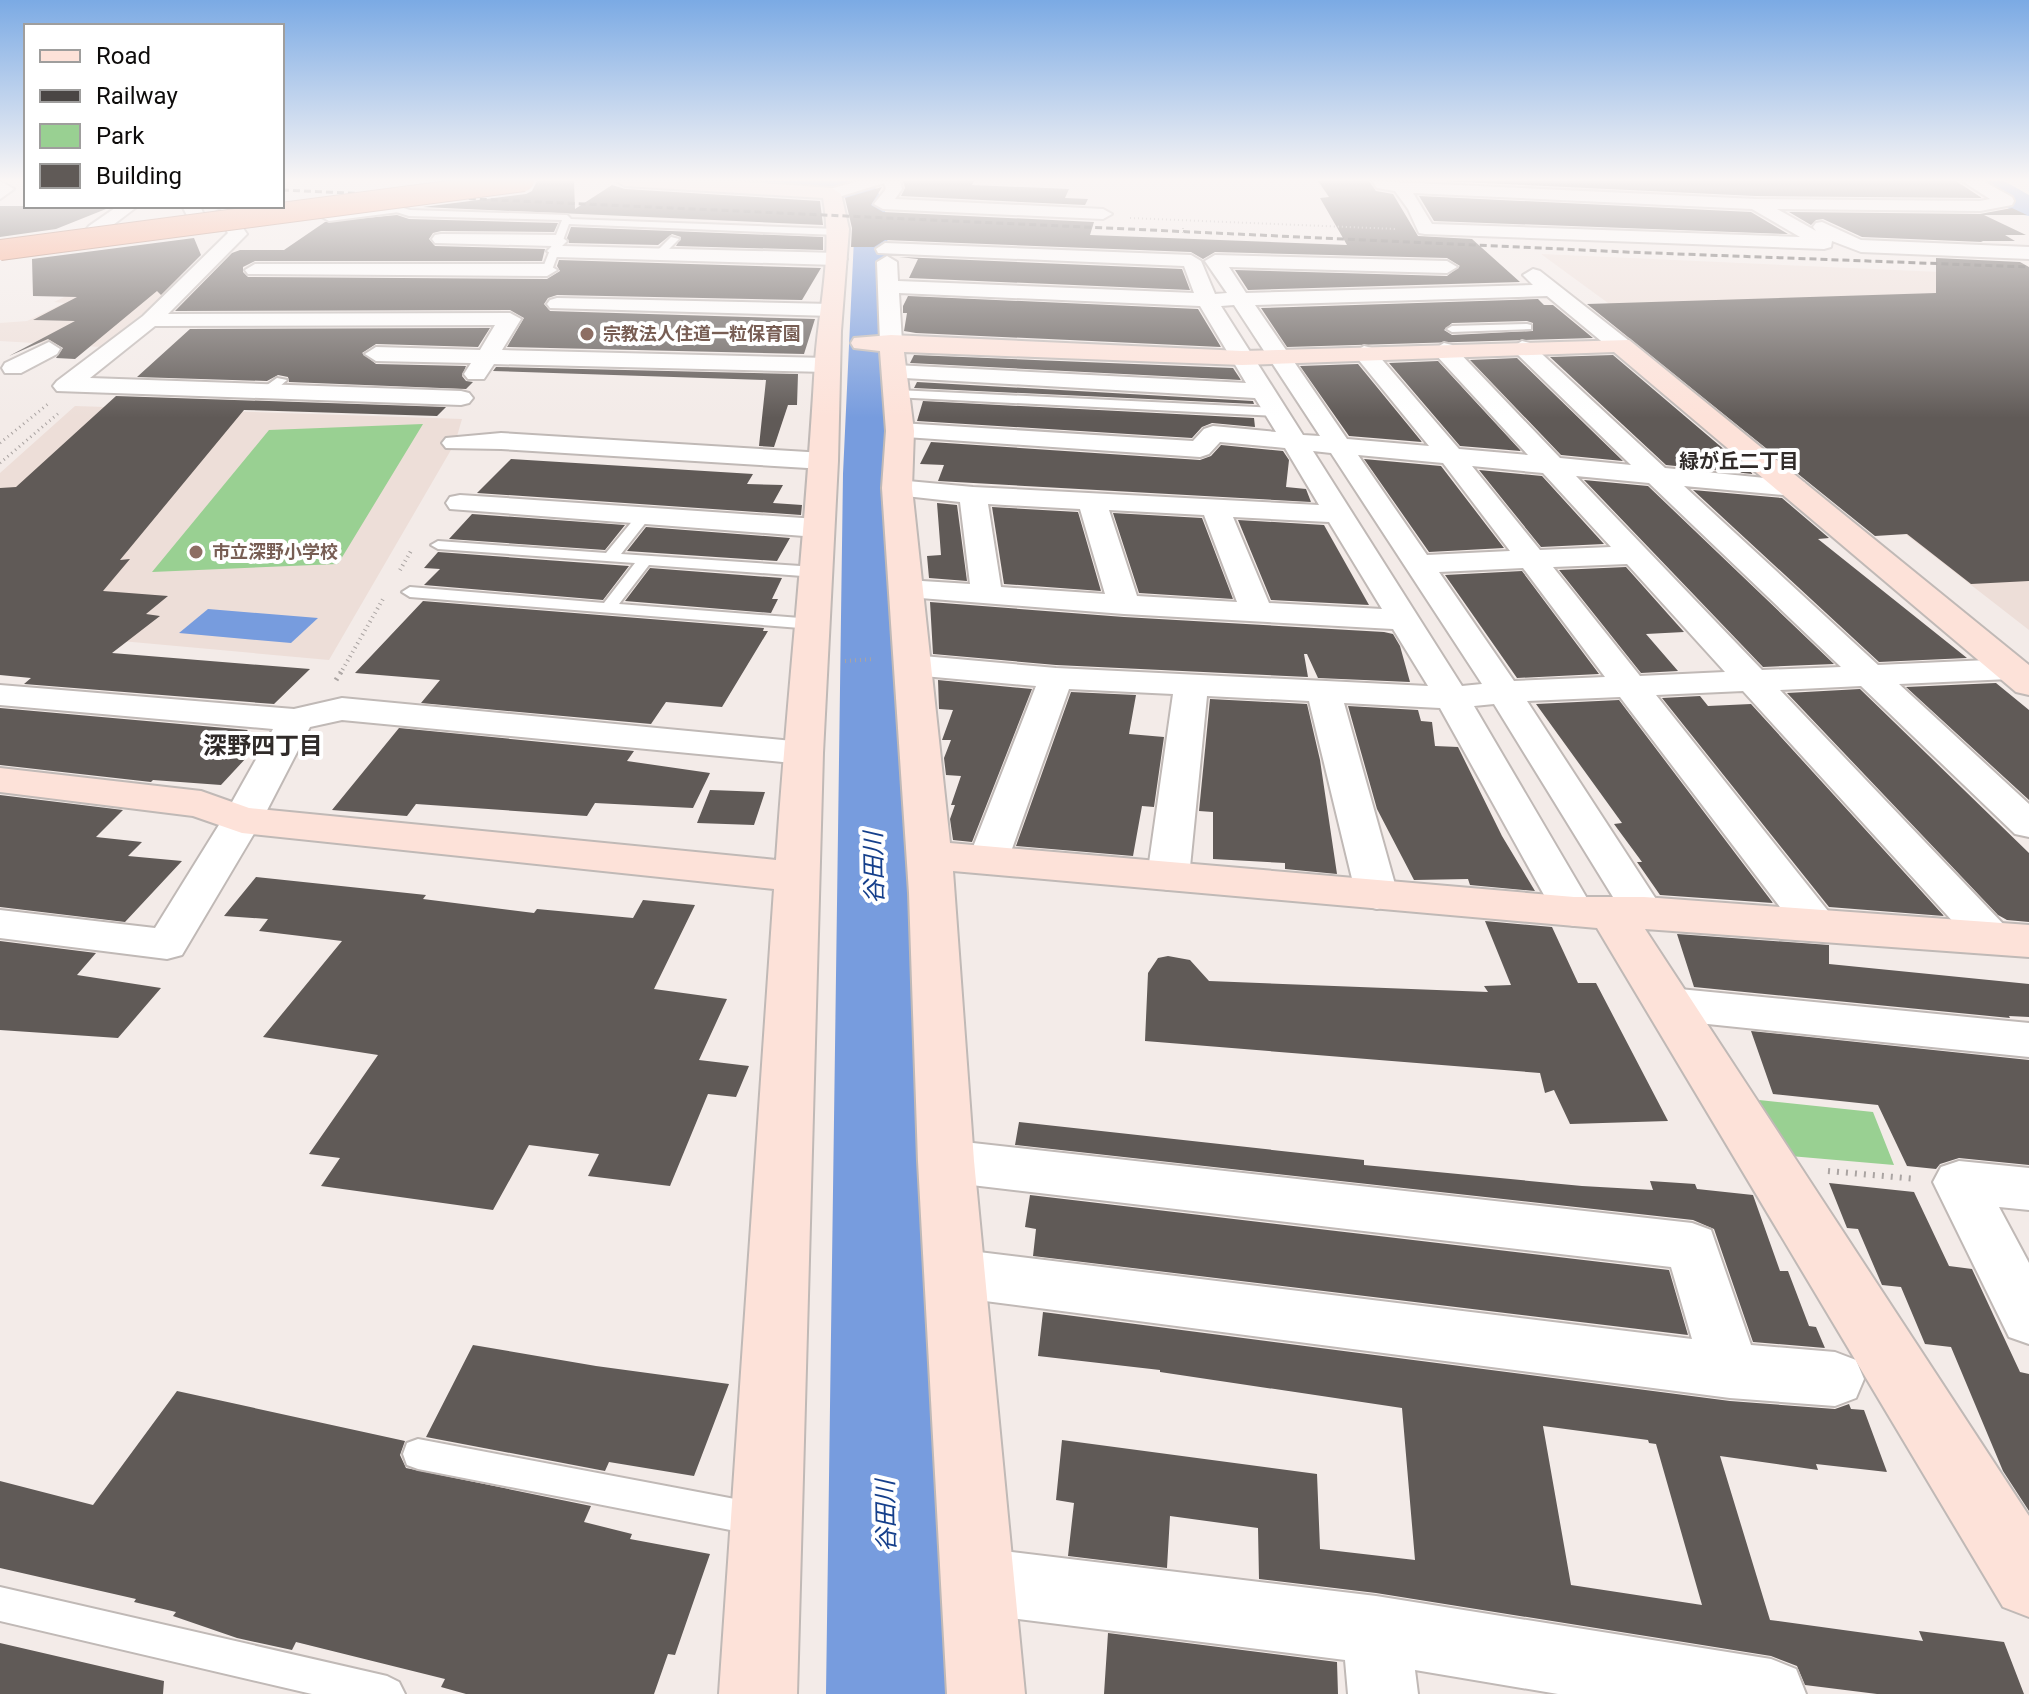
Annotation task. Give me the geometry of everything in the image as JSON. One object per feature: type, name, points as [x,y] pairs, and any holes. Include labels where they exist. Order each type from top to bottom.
[{"type":"street","points":[[67,385],[150,320],[211,260]]},
{"type":"street","points":[[411,270],[421,260]]},
{"type":"street","points":[[758,1694],[803,753],[826,643],[816,550],[830,338],[850,260]]},
{"type":"street","points":[[886,260],[896,361],[897,488],[906,589],[896,662],[928,855],[946,1161],[986,1694]]},
{"type":"street","points":[[1073,260],[1196,272],[1207,300],[1452,698],[1610,912],[2029,1581]]},
{"type":"street","points":[[1463,267],[1215,261],[1504,692],[1610,912]]},
{"type":"street","points":[[1517,266],[1620,345],[2019,676]]},
{"type":"street","points":[[255,270],[547,270]]},
{"type":"street","points":[[887,287],[1207,300],[1242,299],[1330,288],[1419,293],[1552,290]]},
{"type":"street","points":[[1330,288],[1530,560],[1632,686],[1817,926]]},
{"type":"street","points":[[1419,293],[1549,464],[1751,679],[2010,940]]},
{"type":"street","points":[[1098,296],[1109,323]]},
{"type":"street","points":[[557,304],[718,307],[704,326],[830,338],[896,361],[1200,449],[1213,434],[1794,488]]},
{"type":"street","points":[[150,320],[510,319],[476,379]]},
{"type":"street","points":[[67,385],[274,386],[476,379],[532,357],[830,338]]},
{"type":"street","points":[[896,361],[1242,358],[1280,356],[1366,338],[1456,342],[1525,338],[1620,345]]},
{"type":"street","points":[[1525,338],[1654,474],[2029,825]]},
{"type":"street","points":[[376,354],[476,379]]},
{"type":"street","points":[[896,361],[1271,402]]},
{"type":"street","points":[[455,443],[501,441],[824,461]]},
{"type":"street","points":[[897,488],[973,495],[1338,514]]},
{"type":"street","points":[[973,495],[987,595]]},
{"type":"street","points":[[1092,501],[1124,605]]},
{"type":"street","points":[[460,503],[644,516],[816,550]]},
{"type":"street","points":[[1215,507],[1256,611]]},
{"type":"street","points":[[1416,564],[1633,555]]},
{"type":"street","points":[[906,589],[1124,605],[1404,620]]},
{"type":"street","points":[[896,662],[1056,678],[1452,698],[1504,692],[1868,673],[2019,676]]},
{"type":"street","points":[[988,860],[1056,678]]},
{"type":"street","points":[[1168,877],[1191,685]]},
{"type":"street","points":[[1324,693],[1377,895]]},
{"type":"street","points":[[0,695],[296,720],[342,709],[803,753]]},
{"type":"street","points":[[0,924],[167,944],[242,820],[296,720]]},
{"type":"street","points":[[0,780],[201,804],[242,820],[797,877]]},
{"type":"street","points":[[928,855],[1377,895],[2010,940]]},
{"type":"street","points":[[1669,1004],[2029,1040]]},
{"type":"street","points":[[946,1161],[1692,1246],[1730,1371]]},
{"type":"street","points":[[1959,1182],[2029,1189]]},
{"type":"street","points":[[1959,1182],[2029,1319]]},
{"type":"street","points":[[954,1273],[1730,1371],[1835,1379]]},
{"type":"street","points":[[978,1581],[1380,1662],[1747,1692]]},
{"type":"lane","points":[[547,270],[551,260]]},
{"type":"lane","points":[[610,557],[644,516]]},
{"type":"lane","points":[[438,545],[645,560],[816,550]]},
{"type":"lane","points":[[608,608],[645,560]]},
{"type":"lane","points":[[410,592],[608,608],[826,643]]},
{"type":"lane","points":[[418,1454],[766,1521]]},
{"type":"lane","points":[[0,1604],[387,1694]]},
{"type":"path","points":[[0,443],[67,385],[81,393],[0,463]]},
{"type":"path","points":[[826,643],[896,662]]},
{"type":"path","points":[[1771,1167],[1959,1182]]},
{"type":"shaded area","points":[[1549,260],[1675,260],[2029,276],[2029,630]]},
{"type":"shaded area","points":[[112,274],[189,276],[102,347],[0,341],[0,323],[27,321],[64,303],[54,302]]},
{"type":"shaded area","name":"市立深野小学校","points":[[75,406],[462,419],[455,443],[329,660],[0,630],[0,473]]},
{"type":"green space","points":[[423,424],[338,564],[152,572],[269,430]]},
{"type":"green space","points":[[1759,1100],[1873,1112],[1894,1165],[1790,1156]]},
{"type":"water","points":[[208,609],[318,618],[291,643],[179,633]]},
{"type":"building","points":[[32,260],[196,260],[161,295],[157,291],[75,359],[56,358],[63,348],[48,339],[9,356],[75,321],[33,320],[77,297],[33,296]]},
{"type":"building","points":[[225,260],[542,260],[255,261],[243,267],[248,277],[547,279],[560,271],[557,266],[559,260],[821,268],[802,300],[557,295],[548,298],[544,304],[550,311],[815,319],[804,354],[507,347],[524,318],[510,310],[175,311]]},
{"type":"building","points":[[918,260],[1182,269],[1190,290],[909,278]]},
{"type":"building","points":[[1450,260],[1496,260],[1520,282],[1248,290],[1235,270],[1447,276],[1460,266]]},
{"type":"building","points":[[1936,260],[2020,262],[2029,267],[2029,581],[1971,584],[1907,534],[1875,536],[1587,304],[1936,293]]},
{"type":"building","points":[[908,296],[1198,309],[1221,347],[916,333],[904,331],[907,313],[903,313],[903,306]]},
{"type":"building","points":[[1538,299],[1544,305],[1553,305],[1593,338],[1287,347],[1261,308]],"holes":[[[1452,323],[1533,323],[1533,331],[1452,335],[1444,330]]]},
{"type":"building","points":[[490,328],[478,347],[376,344],[362,353],[376,364],[466,366],[462,376],[466,381],[473,382],[466,389],[289,382],[288,377],[278,375],[267,381],[137,377],[190,329]]},
{"type":"building","points":[[914,355],[1233,368],[1241,380],[910,363]]},
{"type":"building","points":[[1613,355],[1753,474],[1666,465],[1550,357]]},
{"type":"building","points":[[1517,358],[1623,461],[1561,455],[1470,360]]},
{"type":"building","points":[[1438,361],[1521,451],[1460,446],[1389,363]]},
{"type":"building","points":[[1358,364],[1422,442],[1349,436],[1300,366]]},
{"type":"building","points":[[496,367],[798,374],[797,405],[788,405],[774,447],[759,446],[766,380],[493,371]]},
{"type":"building","points":[[917,382],[1253,401],[1254,404],[914,388]]},
{"type":"building","points":[[116,396],[446,407],[437,416],[244,410],[120,560],[130,559],[103,591],[168,596],[146,614],[160,616],[112,653],[310,669],[274,704],[24,684],[31,678],[0,675],[0,488],[16,487]]},
{"type":"building","points":[[923,401],[1254,418],[1255,427],[1212,423],[1202,427],[1192,438],[917,421]]},
{"type":"building","points":[[931,442],[1200,460],[1211,456],[1221,445],[1283,451],[1289,460],[1286,487],[1306,489],[1311,502],[938,481],[944,465],[920,464]]},
{"type":"building","points":[[511,459],[753,474],[747,484],[783,485],[773,503],[802,505],[801,515],[477,493]]},
{"type":"building","points":[[1364,459],[1441,466],[1504,548],[1429,552]]},
{"type":"building","points":[[1479,470],[1542,476],[1604,544],[1541,547]]},
{"type":"building","points":[[1584,480],[1648,486],[1834,664],[1763,667]]},
{"type":"building","points":[[1693,490],[1782,498],[1829,538],[1818,539],[1967,658],[1879,662]]},
{"type":"building","points":[[937,503],[957,505],[967,581],[929,578],[927,556],[941,555]]},
{"type":"building","points":[[992,507],[1078,512],[1101,591],[1004,584]]},
{"type":"building","points":[[1113,513],[1202,518],[1233,599],[1139,593]]},
{"type":"building","points":[[472,514],[625,525],[605,550],[449,539]]},
{"type":"building","points":[[1238,520],[1324,525],[1369,605],[1271,600]]},
{"type":"building","points":[[646,527],[790,538],[777,561],[627,551]]},
{"type":"building","points":[[438,552],[629,566],[603,600],[424,585],[440,569],[424,568]]},
{"type":"building","points":[[1626,567],[1684,632],[1646,634],[1678,671],[1641,673],[1559,570]]},
{"type":"building","points":[[650,568],[782,578],[772,599],[778,599],[771,613],[625,601]]},
{"type":"building","points":[[1522,571],[1599,674],[1517,678],[1445,575]]},
{"type":"building","points":[[423,601],[764,628],[763,631],[768,631],[722,707],[666,702],[651,724],[421,703],[440,680],[355,673]]},
{"type":"building","points":[[930,602],[1384,632],[1393,634],[1400,646],[1410,682],[1318,678],[1307,654],[1304,654],[1308,677],[1056,665],[933,654]]},
{"type":"building","points":[[938,680],[1032,689],[972,842],[953,840],[950,819],[955,805],[951,805],[961,776],[946,775],[944,758],[951,740],[942,740],[953,710],[939,709]]},
{"type":"building","points":[[1996,683],[2029,710],[2029,800],[1906,687]]},
{"type":"building","points":[[1860,689],[2029,853],[2029,922],[2007,920],[1998,915],[1787,693]]},
{"type":"building","points":[[1071,692],[1136,695],[1129,734],[1164,737],[1154,807],[1142,806],[1133,856],[1016,846]]},
{"type":"building","points":[[1700,696],[1708,706],[1751,704],[1944,916],[1829,907],[1662,698]]},
{"type":"building","points":[[1210,699],[1307,704],[1320,760],[1337,874],[1285,869],[1285,863],[1213,859],[1213,812],[1199,811]]},
{"type":"building","points":[[1619,700],[1773,903],[1660,895],[1637,862],[1642,862],[1614,824],[1622,823],[1536,704]]},
{"type":"building","points":[[1348,706],[1418,710],[1421,721],[1432,722],[1435,746],[1458,747],[1502,836],[1535,891],[1470,885],[1468,879],[1414,880],[1377,809]]},
{"type":"building","points":[[0,708],[248,730],[236,742],[260,743],[221,785],[151,782],[0,765]]},
{"type":"building","points":[[399,728],[634,751],[627,761],[710,773],[693,808],[595,803],[587,816],[416,804],[407,816],[332,810]]},
{"type":"building","points":[[710,790],[765,792],[754,825],[697,823]]},
{"type":"building","points":[[0,795],[123,810],[96,837],[142,842],[128,856],[182,861],[125,922],[0,907]]},
{"type":"building","points":[[256,877],[426,895],[423,899],[534,913],[537,909],[633,918],[643,900],[695,905],[654,989],[727,999],[699,1060],[749,1066],[736,1097],[708,1094],[670,1186],[588,1176],[599,1154],[529,1145],[493,1210],[321,1186],[340,1158],[309,1154],[378,1055],[263,1037],[342,941],[259,931],[268,919],[224,916]]},
{"type":"building","points":[[1485,921],[1552,927],[1578,983],[1596,983],[1668,1121],[1570,1124],[1554,1090],[1545,1093],[1540,1073],[1145,1041],[1148,973],[1158,958],[1168,956],[1190,960],[1209,981],[1488,992],[1484,986],[1511,985]]},
{"type":"building","points":[[1677,934],[1829,945],[1829,964],[2029,984],[2029,1017],[2010,1018],[1694,987]]},
{"type":"building","points":[[0,941],[96,953],[77,975],[161,988],[118,1038],[0,1030]]},
{"type":"building","points":[[1751,1031],[2029,1060],[2029,1165],[1959,1158],[1940,1164],[1936,1169],[1907,1166],[1878,1105],[1773,1094]]},
{"type":"building","points":[[1019,1122],[1364,1160],[1364,1165],[1582,1186],[1653,1190],[1650,1181],[1695,1184],[1697,1189],[1753,1195],[1780,1271],[1788,1271],[1809,1326],[1816,1327],[1825,1348],[1753,1342],[1714,1229],[1693,1220],[1015,1145]]},
{"type":"building","points":[[1829,1183],[1914,1192],[1949,1266],[1972,1269],[2020,1372],[2029,1374],[2029,1511],[2003,1471],[1951,1347],[1925,1344],[1901,1287],[1882,1285],[1858,1229],[1847,1228]]},
{"type":"building","points":[[1030,1195],[1669,1270],[1688,1335],[1033,1256],[1036,1229],[1025,1227]]},
{"type":"building","points":[[1043,1312],[1730,1401],[1835,1409],[1849,1404],[1851,1409],[1864,1410],[1887,1472],[1816,1464],[1818,1470],[1720,1456],[1770,1620],[1923,1641],[1919,1631],[2004,1642],[2024,1694],[1877,1694],[1805,1685],[1797,1666],[1771,1656],[1376,1593],[1259,1579],[1258,1528],[1170,1516],[1167,1568],[1068,1556],[1074,1503],[1056,1500],[1062,1440],[1317,1474],[1320,1549],[1415,1560],[1402,1408],[1160,1370],[1038,1356]],"holes":[[[1543,1426],[1648,1440],[1656,1444],[1702,1605],[1571,1585]]]},
{"type":"building","points":[[473,1345],[729,1384],[694,1476],[609,1462],[605,1471],[426,1437]]},
{"type":"building","points":[[177,1391],[405,1441],[400,1455],[406,1468],[591,1506],[584,1522],[632,1534],[630,1539],[710,1554],[675,1655],[668,1654],[654,1694],[466,1694],[441,1687],[445,1679],[296,1642],[292,1650],[237,1638],[173,1616],[176,1612],[134,1602],[136,1599],[0,1568],[0,1481],[93,1505]]},
{"type":"building","points":[[1108,1633],[1337,1662],[1338,1694],[1104,1694]]},
{"type":"building","points":[[0,1643],[164,1681],[163,1694],[0,1694]]},
{"type":"waterway","name":"谷田川","points":[[870,260],[867,474],[889,1694]]},
{"type":"railway","points":[[1842,260],[2029,267]]},
{"type":"place","name":"宗教法人住道一粒保育園","points":[[587,334]]},
{"type":"place","name":"市立深野小学校","points":[[196,552]]},
{"type":"district","name":"緑が丘二丁目","points":[[1739,461]]},
{"type":"district","name":"深野四丁目","points":[[263,746]]}]
